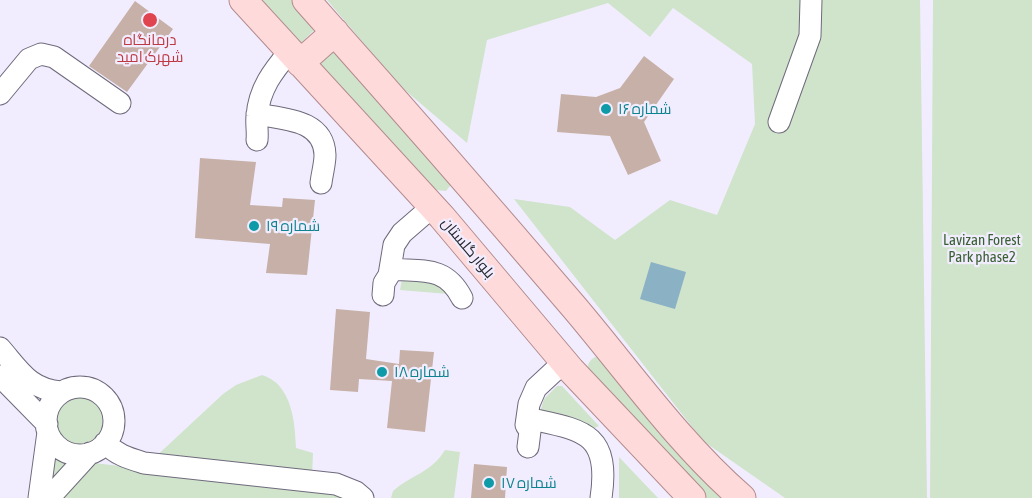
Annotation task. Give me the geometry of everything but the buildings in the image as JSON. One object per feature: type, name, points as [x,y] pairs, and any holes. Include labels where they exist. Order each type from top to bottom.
[{"type":"main road","name":"بلوار گلستان","points":[[243,0],[437,212],[568,366],[692,498]]},
{"type":"main road","points":[[306,0],[475,189],[679,434],[742,498]]},
{"type":"main road","points":[[295,57],[335,32]]},
{"type":"main road","points":[[437,212],[475,189]]},
{"type":"main road","points":[[568,366],[605,344]]},
{"type":"street","points":[[779,122],[810,36],[811,0]]},
{"type":"street","points":[[0,94],[29,59],[41,54],[54,57],[120,103]]},
{"type":"street","points":[[295,57],[267,81],[261,95],[255,128],[298,121],[309,125],[317,133],[324,146],[325,156],[321,183]]},
{"type":"street","points":[[437,212],[402,233],[394,245],[389,283],[440,273],[457,288],[462,298]]},
{"type":"street","points":[[0,348],[30,381],[47,391],[61,392],[87,388],[95,391],[108,402],[114,419],[110,436],[49,498]]},
{"type":"street","points":[[522,447],[530,431],[527,422],[529,404],[536,388],[568,366]]},
{"type":"street","points":[[0,376],[47,428],[52,440],[64,451],[73,454],[98,448],[144,463],[336,484],[356,492],[363,498]]},
{"type":"street","points":[[39,498],[50,406],[61,392]]},
{"type":"street","points":[[527,422],[583,433],[594,444],[602,460],[601,498]]},
{"type":"green space","points":[[255,0],[292,0],[317,27],[298,46]]},
{"type":"green space","points":[[327,0],[920,0],[927,498],[785,498],[703,441],[514,199],[570,207],[615,240],[670,200],[717,215],[755,124],[752,64],[673,8],[650,37],[608,3],[487,40],[467,143],[400,86]]},
{"type":"green space","name":"Lavizan Forest Park phase2","points":[[933,0],[1032,0],[1032,498],[930,498]]},
{"type":"green space","points":[[334,45],[451,180],[446,191],[435,190],[313,63]]},
{"type":"green space","points":[[402,279],[437,282],[448,294],[400,290]]},
{"type":"green space","points":[[598,356],[726,498],[707,498],[684,476],[588,370],[590,361]]},
{"type":"green space","points":[[262,375],[272,380],[286,395],[293,416],[296,448],[313,453],[312,477],[151,461],[223,394],[236,385]]},
{"type":"green space","points":[[557,386],[562,386],[599,426],[593,429],[574,418],[543,413],[541,409],[544,399]]},
{"type":"green space","points":[[81,396],[91,398],[99,404],[105,412],[107,422],[105,432],[99,440],[91,446],[81,448],[71,446],[63,440],[57,432],[55,422],[57,412],[63,404],[71,398]]},
{"type":"green space","points":[[46,443],[65,456],[83,459],[43,498]]},
{"type":"green space","points":[[445,450],[460,452],[454,498],[391,498],[393,491],[434,464]]},
{"type":"green space","points":[[619,457],[658,498],[619,498]]},
{"type":"green space","points":[[94,463],[335,491],[348,498],[57,498]]},
{"type":"water","points":[[651,262],[686,272],[675,309],[640,299]]},
{"type":"place","name":"درمانگاه شهرک امید","points":[[150,20]]},
{"type":"place","name":"شماره ۱۶","points":[[606,109]]},
{"type":"place","name":"شماره ۱۹","points":[[254,226]]},
{"type":"place","name":"شماره ۱۸","points":[[382,372]]},
{"type":"place","name":"شماره ۱۷","points":[[489,483]]}]
